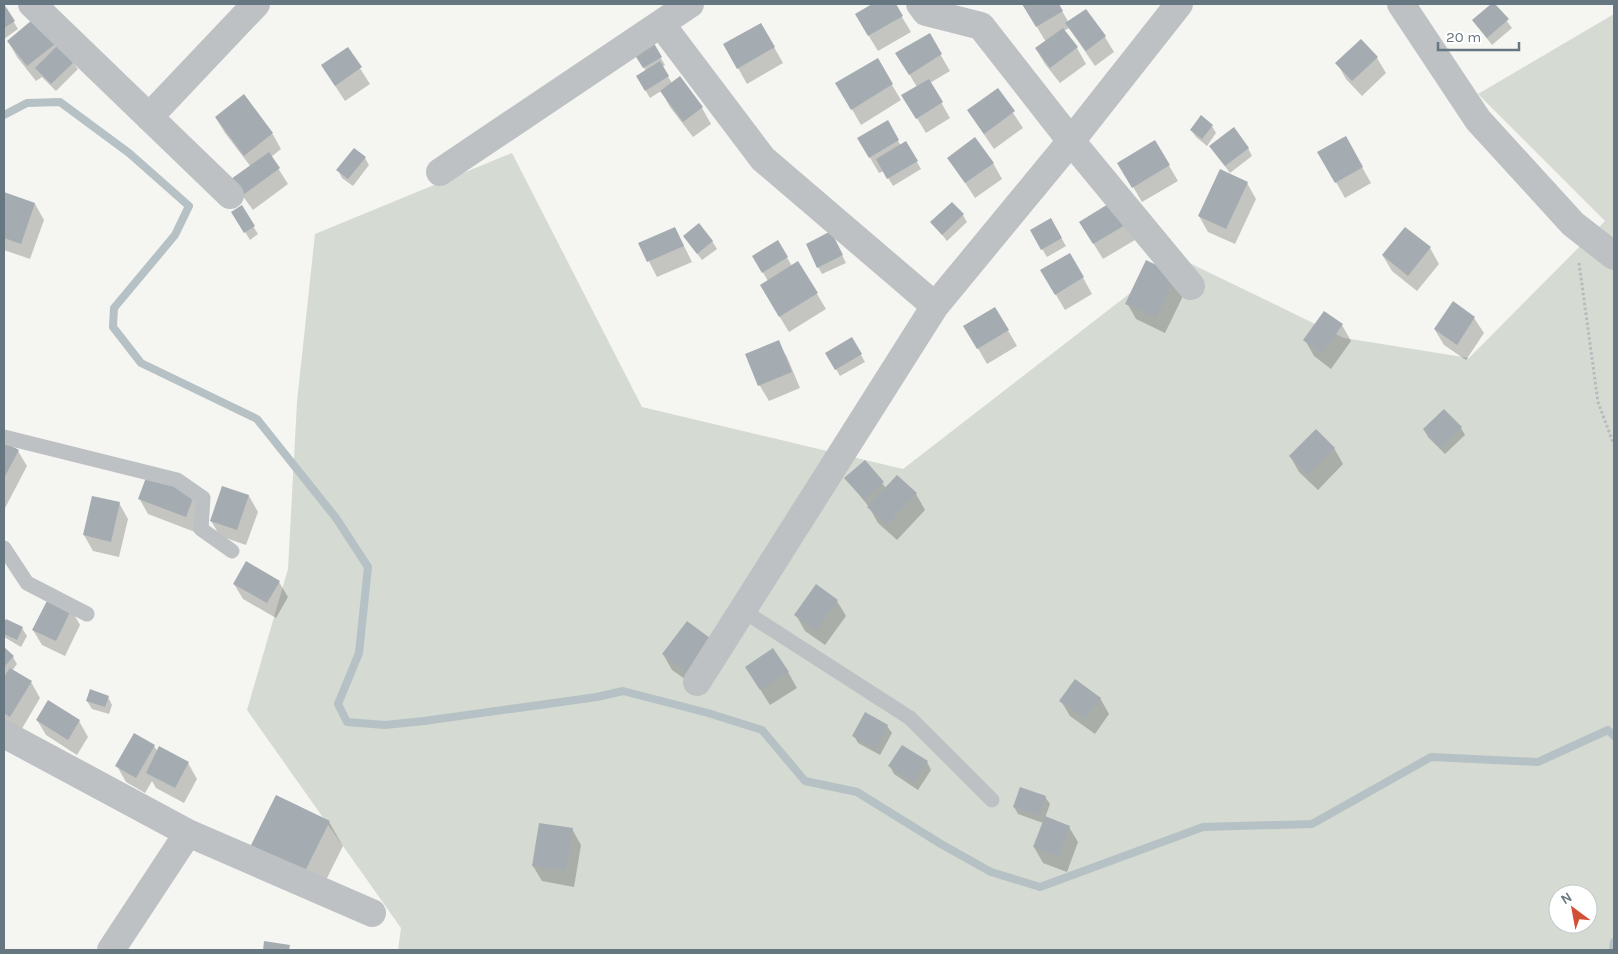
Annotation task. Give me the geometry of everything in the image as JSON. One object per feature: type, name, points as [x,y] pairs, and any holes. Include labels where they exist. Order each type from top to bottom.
[{"type":"street","points":[[32,4],[230,196]]},
{"type":"street","points":[[149,118],[256,4]]},
{"type":"street","points":[[440,172],[690,4]]},
{"type":"street","points":[[920,4],[926,12],[981,26],[1071,141],[1191,286]]},
{"type":"street","points":[[698,682],[935,306],[1071,141],[1179,4]]},
{"type":"street","points":[[1401,4],[1478,120],[1573,224],[1614,256]]},
{"type":"street","points":[[661,24],[763,159],[935,306]]},
{"type":"street","points":[[4,734],[188,834],[372,913]]},
{"type":"street","points":[[110,950],[188,834]]},
{"type":"lane","points":[[4,437],[176,480],[203,498],[201,529],[232,550]]},
{"type":"lane","points":[[4,548],[27,583],[87,614]]},
{"type":"lane","points":[[742,610],[910,718],[992,800]]},
{"type":"path","points":[[1573,224],[1598,402],[1614,445]]},
{"type":"shaded area","points":[[1614,14],[1614,950],[398,950],[401,928],[247,710],[288,569],[297,402],[315,234],[512,153],[642,407],[903,469],[1177,257],[1344,338],[1469,358],[1605,221],[1478,94]]},
{"type":"building","points":[[4,4],[15,21],[4,28]]},
{"type":"building","points":[[872,4],[896,4],[903,16],[868,36],[855,14]]},
{"type":"building","points":[[1022,4],[1059,4],[1063,11],[1036,27]]},
{"type":"building","points":[[1491,4],[1495,4],[1509,19],[1487,38],[1472,20]]},
{"type":"building","points":[[1086,9],[1106,36],[1086,51],[1065,23]]},
{"type":"building","points":[[38,15],[59,41],[27,66],[7,41]]},
{"type":"building","points":[[761,23],[775,47],[737,69],[723,44]]},
{"type":"building","points":[[1063,28],[1078,47],[1050,68],[1035,48]]},
{"type":"building","points":[[930,33],[942,54],[909,75],[895,53]]},
{"type":"building","points":[[1361,39],[1378,57],[1352,81],[1335,63]]},
{"type":"building","points":[[652,40],[662,57],[643,68],[633,52]]},
{"type":"building","points":[[59,44],[75,61],[51,84],[35,68]]},
{"type":"building","points":[[348,47],[362,67],[335,86],[321,65]]},
{"type":"building","points":[[878,58],[893,84],[851,110],[835,83]]},
{"type":"building","points":[[660,61],[669,76],[645,91],[636,76]]},
{"type":"building","points":[[680,76],[703,107],[683,122],[660,91]]},
{"type":"building","points":[[929,79],[943,102],[916,119],[901,95]]},
{"type":"building","points":[[998,88],[1015,111],[984,134],[967,110]]},
{"type":"building","points":[[244,94],[273,133],[244,156],[215,117]]},
{"type":"building","points":[[1201,115],[1213,125],[1202,139],[1190,130]]},
{"type":"building","points":[[888,120],[899,140],[869,158],[857,138]]},
{"type":"building","points":[[1234,127],[1249,148],[1225,166],[1209,146]]},
{"type":"building","points":[[1346,136],[1363,167],[1335,183],[1317,152]]},
{"type":"building","points":[[975,137],[994,163],[965,183],[947,158]]},
{"type":"building","points":[[1155,140],[1170,165],[1132,188],[1117,163]]},
{"type":"building","points":[[906,141],[918,161],[887,179],[876,159]]},
{"type":"building","points":[[354,148],[366,157],[348,179],[336,170]]},
{"type":"building","points":[[269,152],[280,168],[243,195],[231,179]]},
{"type":"building","points":[[1220,169],[1248,182],[1226,229],[1198,216]]},
{"type":"building","points":[[4,192],[35,203],[21,244],[4,238]]},
{"type":"building","points":[[1113,201],[1127,224],[1093,244],[1079,222]]},
{"type":"building","points":[[952,202],[964,214],[942,235],[930,222]]},
{"type":"building","points":[[242,205],[255,226],[244,233],[231,212]]},
{"type":"building","points":[[1051,218],[1062,238],[1041,250],[1030,230]]},
{"type":"building","points":[[699,223],[713,241],[697,254],[683,236]]},
{"type":"building","points":[[675,227],[684,246],[647,262],[638,243]]},
{"type":"building","points":[[1405,227],[1431,247],[1408,276],[1382,255]]},
{"type":"building","points":[[831,231],[843,255],[817,268],[806,244]]},
{"type":"building","points":[[778,240],[788,257],[762,273],[752,256]]},
{"type":"building","points":[[1070,253],[1084,277],[1055,295],[1040,270]]},
{"type":"building","points":[[1146,260],[1177,275],[1156,318],[1125,304]]},
{"type":"building","points":[[798,261],[818,293],[779,317],[760,285]]},
{"type":"building","points":[[1453,301],[1475,317],[1457,345],[1434,329]]},
{"type":"building","points":[[995,307],[1009,330],[977,349],[963,326]]},
{"type":"building","points":[[1324,311],[1343,324],[1322,354],[1303,340]]},
{"type":"building","points":[[852,337],[862,354],[835,370],[825,353]]},
{"type":"building","points":[[779,340],[792,372],[758,386],[745,354]]},
{"type":"building","points":[[1444,409],[1462,427],[1440,448],[1423,429]]},
{"type":"building","points":[[1316,429],[1335,448],[1308,475],[1289,456]]},
{"type":"building","points":[[4,442],[19,450],[4,478]]},
{"type":"building","points":[[865,460],[884,482],[864,500],[844,478]]},
{"type":"building","points":[[147,475],[195,493],[186,517],[138,499]]},
{"type":"building","points":[[897,475],[917,493],[887,525],[867,507]]},
{"type":"building","points":[[222,486],[249,495],[237,530],[210,521]]},
{"type":"building","points":[[92,496],[120,502],[111,542],[83,535]]},
{"type":"building","points":[[246,561],[280,581],[267,603],[233,584]]},
{"type":"building","points":[[816,584],[838,600],[816,631],[794,615]]},
{"type":"building","points":[[49,597],[72,608],[56,641],[32,630]]},
{"type":"building","points":[[6,619],[23,627],[17,640],[4,634]]},
{"type":"building","points":[[687,621],[710,638],[686,672],[662,654]]},
{"type":"building","points":[[4,647],[14,656],[4,667]]},
{"type":"building","points":[[773,648],[789,672],[760,690],[745,667]]},
{"type":"building","points":[[10,668],[32,681],[10,717],[4,713],[4,677]]},
{"type":"building","points":[[1075,679],[1101,698],[1085,719],[1059,701]]},
{"type":"building","points":[[90,689],[109,696],[105,707],[86,701]]},
{"type":"building","points":[[48,700],[80,720],[68,740],[36,720]]},
{"type":"building","points":[[865,712],[888,725],[876,749],[852,736]]},
{"type":"building","points":[[134,733],[155,745],[136,778],[115,766]]},
{"type":"building","points":[[902,745],[928,761],[913,783],[888,766]]},
{"type":"building","points":[[159,746],[189,762],[175,788],[146,773]]},
{"type":"building","points":[[1020,787],[1046,796],[1039,816],[1013,807]]},
{"type":"building","points":[[276,795],[330,821],[303,875],[249,849]]},
{"type":"building","points":[[1045,816],[1070,826],[1058,857],[1033,847]]},
{"type":"building","points":[[539,823],[573,828],[566,871],[532,866]]},
{"type":"building","points":[[264,941],[290,945],[289,950],[263,950]]},
{"type":"waterway","points":[[4,115],[27,103],[60,102],[129,153],[189,206],[175,235],[114,308],[113,327],[141,363],[257,419],[336,518],[368,567],[359,653],[338,704],[347,722],[385,725],[424,721],[597,697],[623,691],[708,713],[762,730],[805,781],[857,792],[941,844],[991,872],[1040,887],[1203,827],[1312,824],[1431,757],[1538,762],[1608,730],[1614,736]]},
{"type":"waterway","points":[[1613,950],[1614,942]]}]
